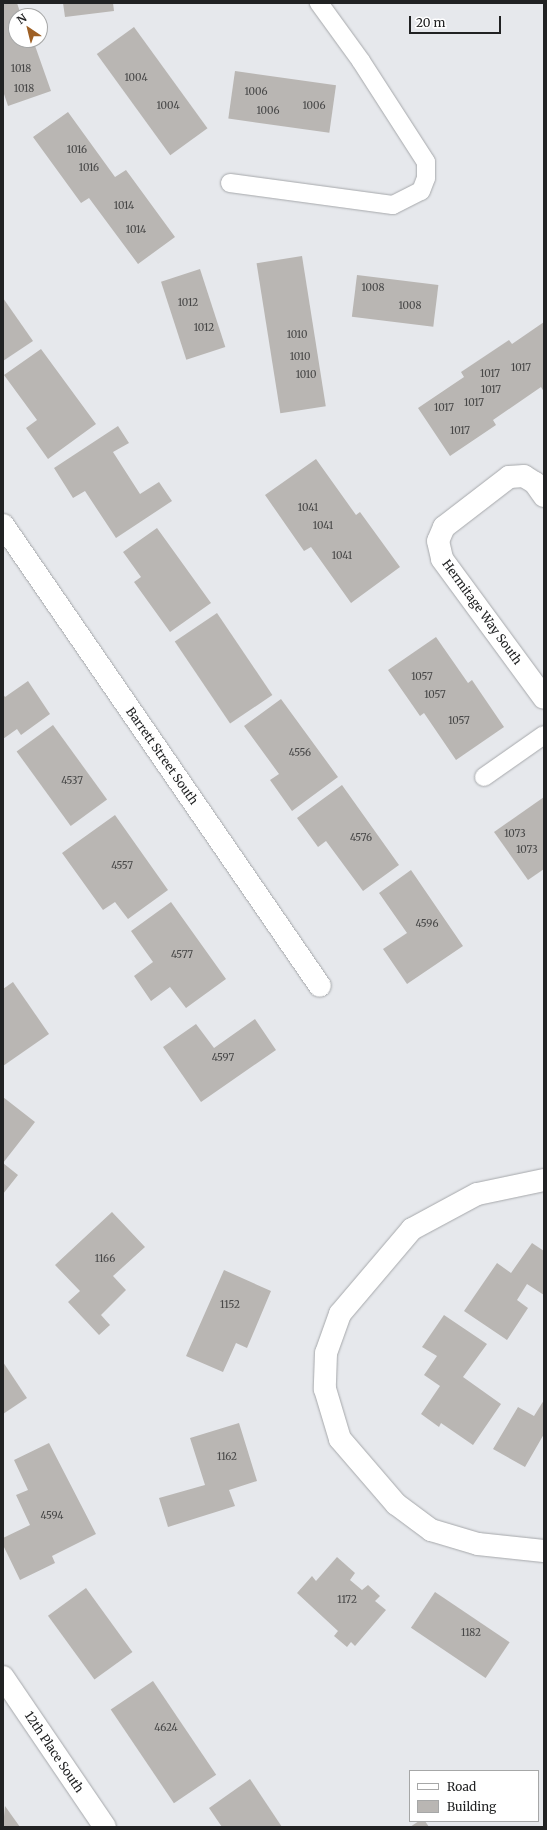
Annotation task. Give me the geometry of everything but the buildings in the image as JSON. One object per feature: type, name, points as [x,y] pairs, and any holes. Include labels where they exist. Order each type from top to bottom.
[{"type":"street","name":"Hermitage Way South","points":[[544,496],[536,483],[524,476],[509,477],[444,527],[438,541],[442,558],[544,698]]},
{"type":"street","name":"Barrett Street South","points":[[3,525],[320,986]]},
{"type":"street","points":[[544,1180],[529,1181],[476,1194],[412,1229],[340,1314],[326,1353],[325,1389],[340,1439],[396,1504],[431,1530],[478,1544],[544,1551]]},
{"type":"street","name":"12th Place South","points":[[3,1677],[105,1827]]},
{"type":"lane","points":[[230,183],[393,205],[421,191],[426,178],[426,162],[361,61],[319,3]]},
{"type":"lane","points":[[484,777],[544,734]]}]
